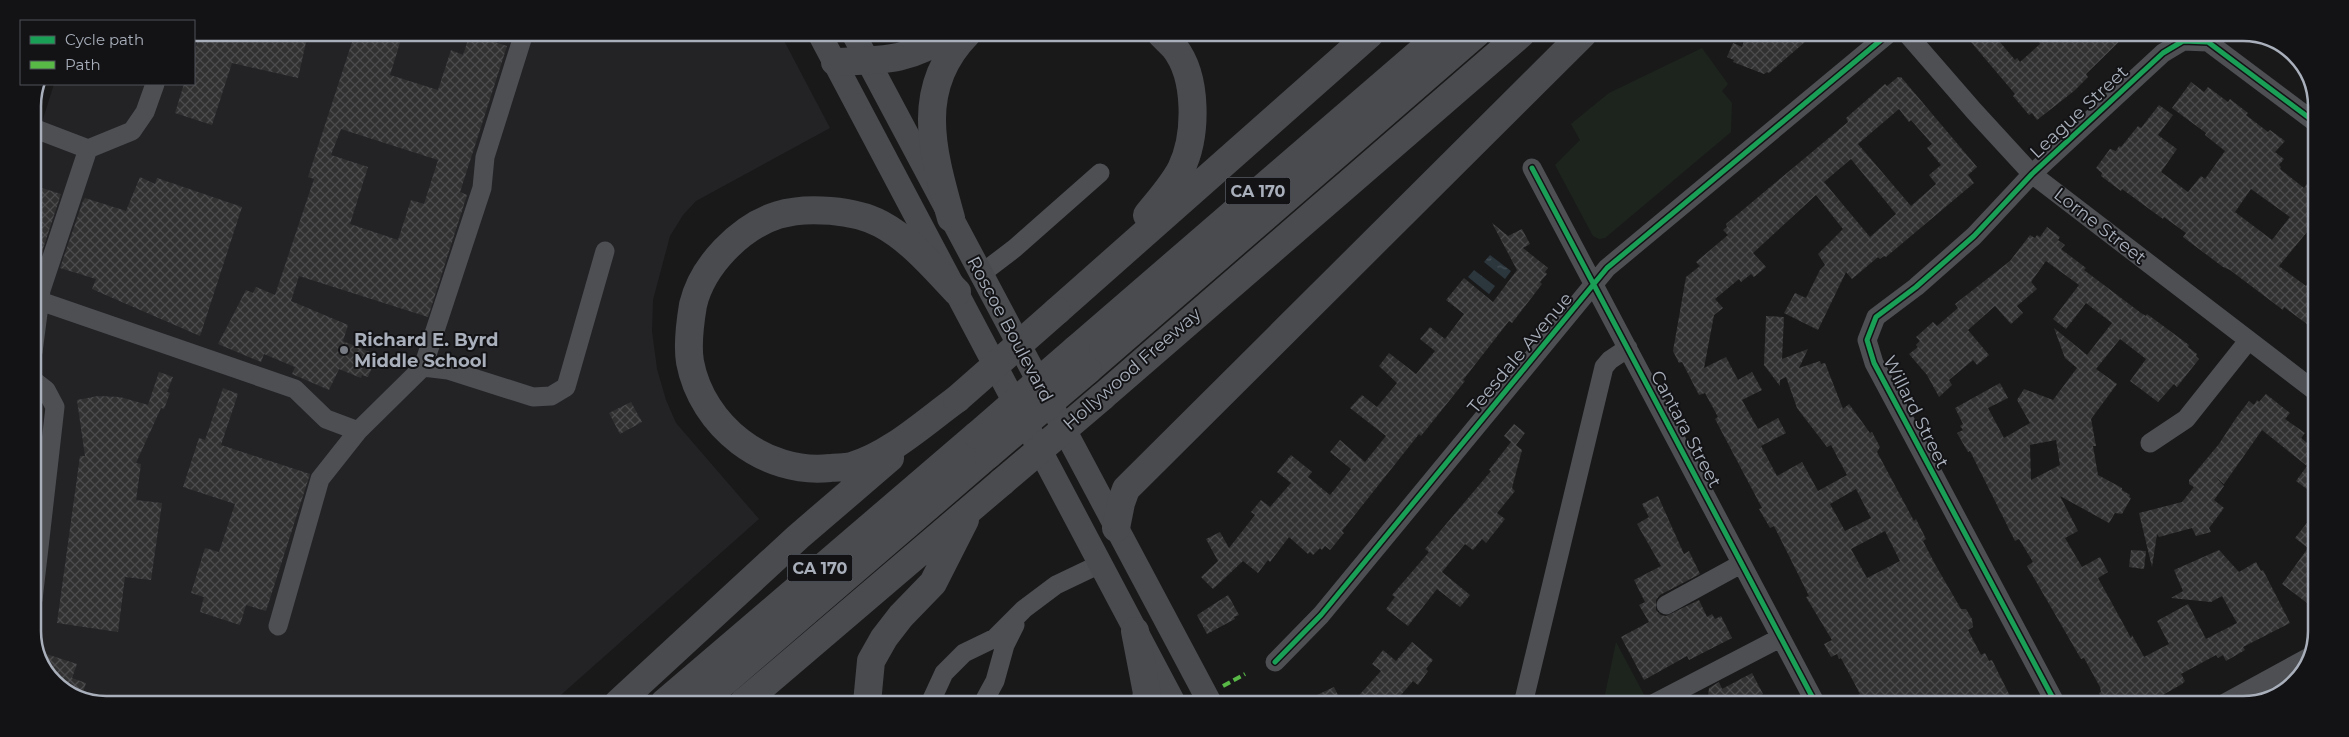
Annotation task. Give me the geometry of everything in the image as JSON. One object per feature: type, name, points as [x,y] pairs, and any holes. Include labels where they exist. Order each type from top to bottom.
[{"type":"highway","points":[[835,62],[896,59],[914,53],[934,41]]},
{"type":"highway","points":[[951,218],[934,155],[931,119],[934,95],[944,67],[959,41]]},
{"type":"highway","points":[[1057,311],[1164,195],[1181,168],[1191,138],[1194,108],[1185,70],[1176,49],[1168,41]]},
{"type":"highway","points":[[625,696],[798,538],[1362,41]]},
{"type":"highway","name":"Hollywood Freeway","points":[[751,696],[971,508],[990,460],[1090,374],[1434,41]]},
{"type":"highway","points":[[1090,374],[1468,41]]},
{"type":"highway","points":[[1090,374],[1491,41]]},
{"type":"highway","name":"Hollywood Freeway","points":[[673,696],[990,460],[1090,374],[1512,41]]},
{"type":"highway","points":[[1116,528],[1120,502],[1126,489],[1576,41]]},
{"type":"highway","points":[[957,292],[907,243],[881,224],[847,214],[810,210],[778,215],[748,230],[720,255],[704,277],[694,304],[689,333],[690,361],[701,394],[721,425],[748,448],[781,464],[815,470],[851,466],[883,453],[957,399]]},
{"type":"highway","points":[[708,696],[990,460]]},
{"type":"highway","points":[[728,696],[990,460]]},
{"type":"highway","points":[[868,696],[871,661],[884,638],[901,616],[933,583],[971,508]]},
{"type":"highway","points":[[1135,631],[1147,696]]},
{"type":"main road","name":"Roscoe Boulevard","points":[[823,41],[1170,696]]},
{"type":"main road","name":"Roscoe Boulevard","points":[[857,41],[1206,696]]},
{"type":"street","points":[[278,626],[320,479],[358,430],[422,367],[482,188],[484,157],[521,41]]},
{"type":"street","name":"Teesdale Avenue","points":[[1275,662],[1321,615],[1607,268],[1880,41]]},
{"type":"street","name":"Lorne Street","points":[[1913,41],[2032,174],[2308,387]]},
{"type":"street","name":"League Street","points":[[2032,174],[2163,53],[2183,41],[2208,42],[2308,117]]},
{"type":"street","points":[[41,131],[88,149],[132,131],[146,112],[155,85]]},
{"type":"street","points":[[41,290],[88,149]]},
{"type":"street","name":"Cantara Street","points":[[1532,168],[1812,696]]},
{"type":"street","points":[[981,274],[1015,248],[1100,173]]},
{"type":"street","name":"Willard Street","points":[[2032,174],[1974,236],[1916,287],[1876,317],[1866,340],[1874,363],[2052,696]]},
{"type":"street","points":[[422,367],[448,370],[533,397],[551,396],[566,387],[605,251]]},
{"type":"street","points":[[41,301],[295,389],[326,419],[358,430]]},
{"type":"street","points":[[2150,443],[2186,419],[2248,341]]},
{"type":"street","points":[[1526,696],[1604,367],[1610,360],[1628,348]]},
{"type":"street","points":[[41,386],[46,390],[55,407],[41,530]]},
{"type":"street","points":[[933,696],[944,673],[964,654],[995,638],[1024,609],[1056,585],[1100,564]]},
{"type":"street","points":[[1666,605],[1741,564]]},
{"type":"street","points":[[987,696],[995,681],[1005,645],[1024,609]]},
{"type":"street","points":[[1668,696],[1780,638]]},
{"type":"street","points":[[2238,696],[2299,662]]},
{"type":"shaded area","name":"Richard E. Byrd Middle School","points":[[195,41],[784,41],[830,128],[696,201],[683,215],[670,236],[653,300],[652,331],[657,369],[666,400],[676,423],[759,519],[560,696],[107,696],[90,694],[74,687],[52,667],[43,647],[41,635],[41,125],[54,85],[195,85]]},
{"type":"shaded area","points":[[1702,48],[1728,84],[1722,91],[1732,103],[1731,132],[1605,238],[1599,239],[1593,236],[1555,165],[1580,140],[1571,124],[1609,93]]},
{"type":"shaded area","points":[[1616,642],[1645,696],[1605,696]]},
{"type":"water","points":[[1490,255],[1511,271],[1505,279],[1484,262]]},
{"type":"water","points":[[1474,270],[1495,286],[1489,294],[1468,277]]},
{"type":"building","points":[[198,41],[306,41],[298,78],[232,63],[212,125],[175,113],[184,85],[195,85],[195,50]]},
{"type":"building","points":[[352,41],[401,41],[390,75],[438,90],[451,50],[463,55],[468,41],[492,41],[507,46],[460,192],[467,195],[428,317],[299,276],[291,301],[348,325],[343,341],[377,355],[368,377],[362,375],[361,378],[339,369],[329,390],[292,374],[295,367],[264,354],[261,362],[218,344],[246,290],[253,293],[256,287],[275,295],[314,179],[308,177]],"holes":[[[341,129],[438,160],[424,204],[411,200],[398,240],[350,224],[368,167],[331,155]]]},
{"type":"building","points":[[1744,41],[1806,41],[1769,73],[1764,74],[1733,62],[1734,60],[1727,57],[1733,43],[1742,47]]},
{"type":"building","points":[[1970,41],[1999,41],[2015,60],[2017,58],[2020,62],[2040,44],[2040,41],[2120,41],[2086,74],[2088,77],[2074,91],[2037,120],[2032,113],[2029,115],[2013,96],[2015,94]]},
{"type":"building","points":[[1898,77],[1901,77],[1977,167],[1968,175],[1974,183],[1886,257],[1884,256],[1880,259],[1878,257],[1852,279],[1846,272],[1818,330],[1784,313],[1795,293],[1806,298],[1820,270],[1825,265],[1818,254],[1843,229],[1816,195],[1753,253],[1766,267],[1754,277],[1751,274],[1741,282],[1739,279],[1715,299],[1723,308],[1714,315],[1704,368],[1726,357],[1738,380],[1752,372],[1762,390],[1742,400],[1758,429],[1778,418],[1786,433],[1761,446],[1777,476],[1802,462],[1818,491],[1847,475],[1831,445],[1827,447],[1797,408],[1786,377],[1780,380],[1780,386],[1764,365],[1766,316],[1784,317],[1782,359],[1808,349],[1799,368],[1820,361],[1821,364],[1825,363],[1843,409],[1849,404],[1870,433],[1872,432],[1880,447],[1877,452],[1914,521],[1916,519],[1926,539],[1923,541],[1936,566],[1961,609],[1966,609],[1972,619],[1973,627],[1968,630],[1981,655],[1985,653],[1989,661],[1992,660],[2010,696],[1856,696],[1860,694],[1841,658],[1839,659],[1837,654],[1831,657],[1824,644],[1832,640],[1806,597],[1809,596],[1774,526],[1770,528],[1759,509],[1762,508],[1715,419],[1718,417],[1705,393],[1699,395],[1682,362],[1679,363],[1673,351],[1686,277],[1700,266],[1696,262],[1728,235],[1723,230],[1727,227],[1726,224],[1848,122],[1846,118],[1885,84],[1887,86]],"holes":[[[1899,109],[1909,122],[1911,120],[1932,144],[1927,148],[1941,165],[1929,175],[1936,184],[1911,206],[1858,144]],[[1851,159],[1896,214],[1870,237],[1824,182]],[[1856,489],[1871,518],[1845,531],[1830,504]],[[1885,531],[1900,561],[1867,578],[1851,549]]]},
{"type":"building","points":[[2191,82],[2204,92],[2208,87],[2228,102],[2230,99],[2248,113],[2246,115],[2268,132],[2270,130],[2285,141],[2275,152],[2284,159],[2279,165],[2280,169],[2304,188],[2308,183],[2308,231],[2279,266],[2306,286],[2308,283],[2308,325],[2284,307],[2283,310],[2230,270],[2223,267],[2183,237],[2186,233],[2122,189],[2121,191],[2101,176],[2102,173],[2096,168],[2110,149],[2116,151],[2138,126],[2141,128],[2159,105],[2173,115],[2158,135],[2177,149],[2161,172],[2188,192],[2201,176],[2205,179],[2225,151],[2205,135],[2206,133],[2172,108]],"holes":[[[2251,189],[2290,217],[2272,240],[2235,212]]]},
{"type":"building","points":[[140,177],[155,184],[157,178],[242,207],[200,336],[92,289],[96,279],[60,268],[85,198],[126,211]]},
{"type":"building","points":[[42,188],[61,194],[41,255]]},
{"type":"building","points":[[1492,223],[1508,236],[1522,229],[1530,244],[1523,248],[1548,268],[1545,272],[1547,274],[1540,282],[1542,284],[1512,323],[1509,321],[1463,380],[1465,381],[1421,436],[1419,434],[1342,531],[1344,533],[1330,550],[1325,546],[1313,555],[1310,552],[1308,554],[1289,537],[1270,562],[1268,560],[1258,573],[1243,561],[1213,589],[1201,577],[1218,561],[1206,539],[1220,532],[1229,548],[1255,515],[1251,512],[1261,500],[1270,507],[1291,483],[1277,472],[1291,455],[1312,472],[1308,477],[1330,495],[1351,469],[1330,452],[1340,440],[1365,462],[1386,436],[1350,408],[1362,395],[1377,407],[1397,383],[1379,366],[1389,353],[1416,374],[1435,351],[1420,339],[1430,327],[1445,339],[1464,314],[1446,300],[1464,278],[1493,302],[1517,270]]},
{"type":"building","points":[[2047,227],[2060,237],[2058,240],[2065,245],[2061,249],[2086,268],[2084,270],[2141,313],[2146,316],[2147,314],[2189,345],[2188,347],[2197,354],[2196,356],[2199,359],[2177,387],[2174,384],[2158,402],[2130,381],[2146,359],[2120,339],[2096,369],[2117,384],[2091,419],[2096,446],[2093,446],[2098,475],[2122,488],[2131,498],[2122,514],[2115,513],[2109,523],[2060,496],[2078,531],[2065,538],[2082,567],[2100,557],[2108,572],[2098,578],[2131,638],[2132,635],[2144,657],[2169,644],[2157,621],[2188,604],[2206,639],[2237,623],[2222,596],[2211,602],[2171,598],[2183,591],[2174,570],[2219,550],[2239,572],[2256,562],[2261,571],[2263,570],[2290,623],[2243,647],[2245,650],[2226,661],[2223,655],[2218,658],[2216,655],[2181,674],[2185,681],[2161,696],[2100,696],[2100,687],[2084,658],[2081,659],[2027,566],[2033,562],[2019,539],[2015,541],[1970,451],[1968,452],[1957,433],[1963,430],[1960,426],[1963,424],[1955,408],[2000,383],[2008,398],[1988,408],[2004,438],[2030,423],[2017,400],[2024,389],[2053,400],[2077,368],[2065,358],[2054,328],[2087,355],[2112,323],[2086,303],[2066,329],[2053,319],[2079,285],[2046,261],[2031,282],[2037,289],[2017,306],[2023,313],[2011,324],[1995,306],[1968,330],[1989,355],[1977,365],[1973,360],[1949,380],[1952,385],[1939,397],[1927,375],[1909,354],[1918,347],[1916,345],[1920,341],[1916,337],[1933,322],[1937,326],[1958,308],[1955,304],[2010,261],[2030,235],[2035,238],[2037,235],[2040,237]],"holes":[[[2056,440],[2060,465],[2031,480],[2030,445]]]},
{"type":"building","points":[[159,372],[173,377],[167,392],[170,393],[164,409],[161,408],[136,463],[141,464],[136,500],[162,503],[151,580],[125,577],[118,632],[57,623],[80,456],[85,456],[77,400],[98,396],[120,397],[148,405]]},
{"type":"building","points":[[223,388],[238,394],[221,445],[310,474],[266,611],[246,605],[240,625],[200,612],[204,597],[191,593],[205,548],[219,552],[235,504],[183,487],[199,438],[205,440]]},
{"type":"building","points":[[2266,394],[2290,413],[2285,419],[2305,433],[2301,438],[2308,444],[2308,490],[2296,481],[2307,466],[2262,430],[2224,484],[2216,477],[2224,486],[2214,500],[2224,508],[2209,528],[2211,532],[2196,536],[2192,528],[2159,537],[2157,534],[2152,567],[2139,513],[2182,502],[2194,487],[2189,484],[2189,480],[2219,444],[2249,401],[2254,405],[2257,400],[2259,402]]},
{"type":"building","points":[[631,402],[642,422],[620,434],[609,413]]},
{"type":"building","points":[[1514,424],[1525,433],[1516,445],[1522,450],[1512,488],[1515,491],[1497,513],[1505,519],[1486,543],[1482,539],[1473,550],[1465,544],[1442,572],[1470,595],[1460,607],[1437,589],[1408,626],[1386,609],[1395,597],[1392,595],[1429,552],[1425,549],[1491,471],[1489,470],[1511,442],[1504,436]]},
{"type":"building","points":[[1658,496],[1684,554],[1689,551],[1700,574],[1660,595],[1656,600],[1656,610],[1661,615],[1666,616],[1699,600],[1707,617],[1712,614],[1715,619],[1721,616],[1732,638],[1689,660],[1687,656],[1644,680],[1621,637],[1649,622],[1639,605],[1645,602],[1634,580],[1661,566],[1637,524],[1649,517],[1642,504]]},
{"type":"building","points":[[2308,522],[2308,548],[2295,538]]},
{"type":"building","points":[[2308,548],[2308,602],[2307,603],[2282,584]]},
{"type":"building","points":[[2131,550],[2146,551],[2144,569],[2129,567]]},
{"type":"building","points":[[1228,595],[1239,615],[1207,634],[1197,615]]},
{"type":"building","points":[[1412,642],[1433,660],[1418,685],[1413,681],[1400,696],[1358,696],[1381,671],[1372,664],[1383,650],[1396,661]]},
{"type":"building","points":[[46,654],[77,664],[72,678],[86,683],[83,691],[67,682],[52,667]]},
{"type":"building","points":[[1752,673],[1763,694],[1759,696],[1708,696],[1709,688],[1719,682],[1722,689]]},
{"type":"building","points":[[1334,687],[1338,696],[1315,696]]},
{"type":"marked path","points":[[1223,686],[1245,674]]},
{"type":"cycle path","points":[[1275,662],[1321,615],[1607,268],[1880,41]]},
{"type":"cycle path","points":[[2052,696],[1874,363],[1867,340],[1876,317],[1916,287],[1974,236],[2032,174],[2163,53],[2183,41]]},
{"type":"cycle path","points":[[2183,41],[2208,42],[2308,117]]},
{"type":"cycle path","points":[[1532,168],[1812,696]]},
{"type":"place","name":"Richard E. Byrd Middle School","points":[[344,350]]}]
